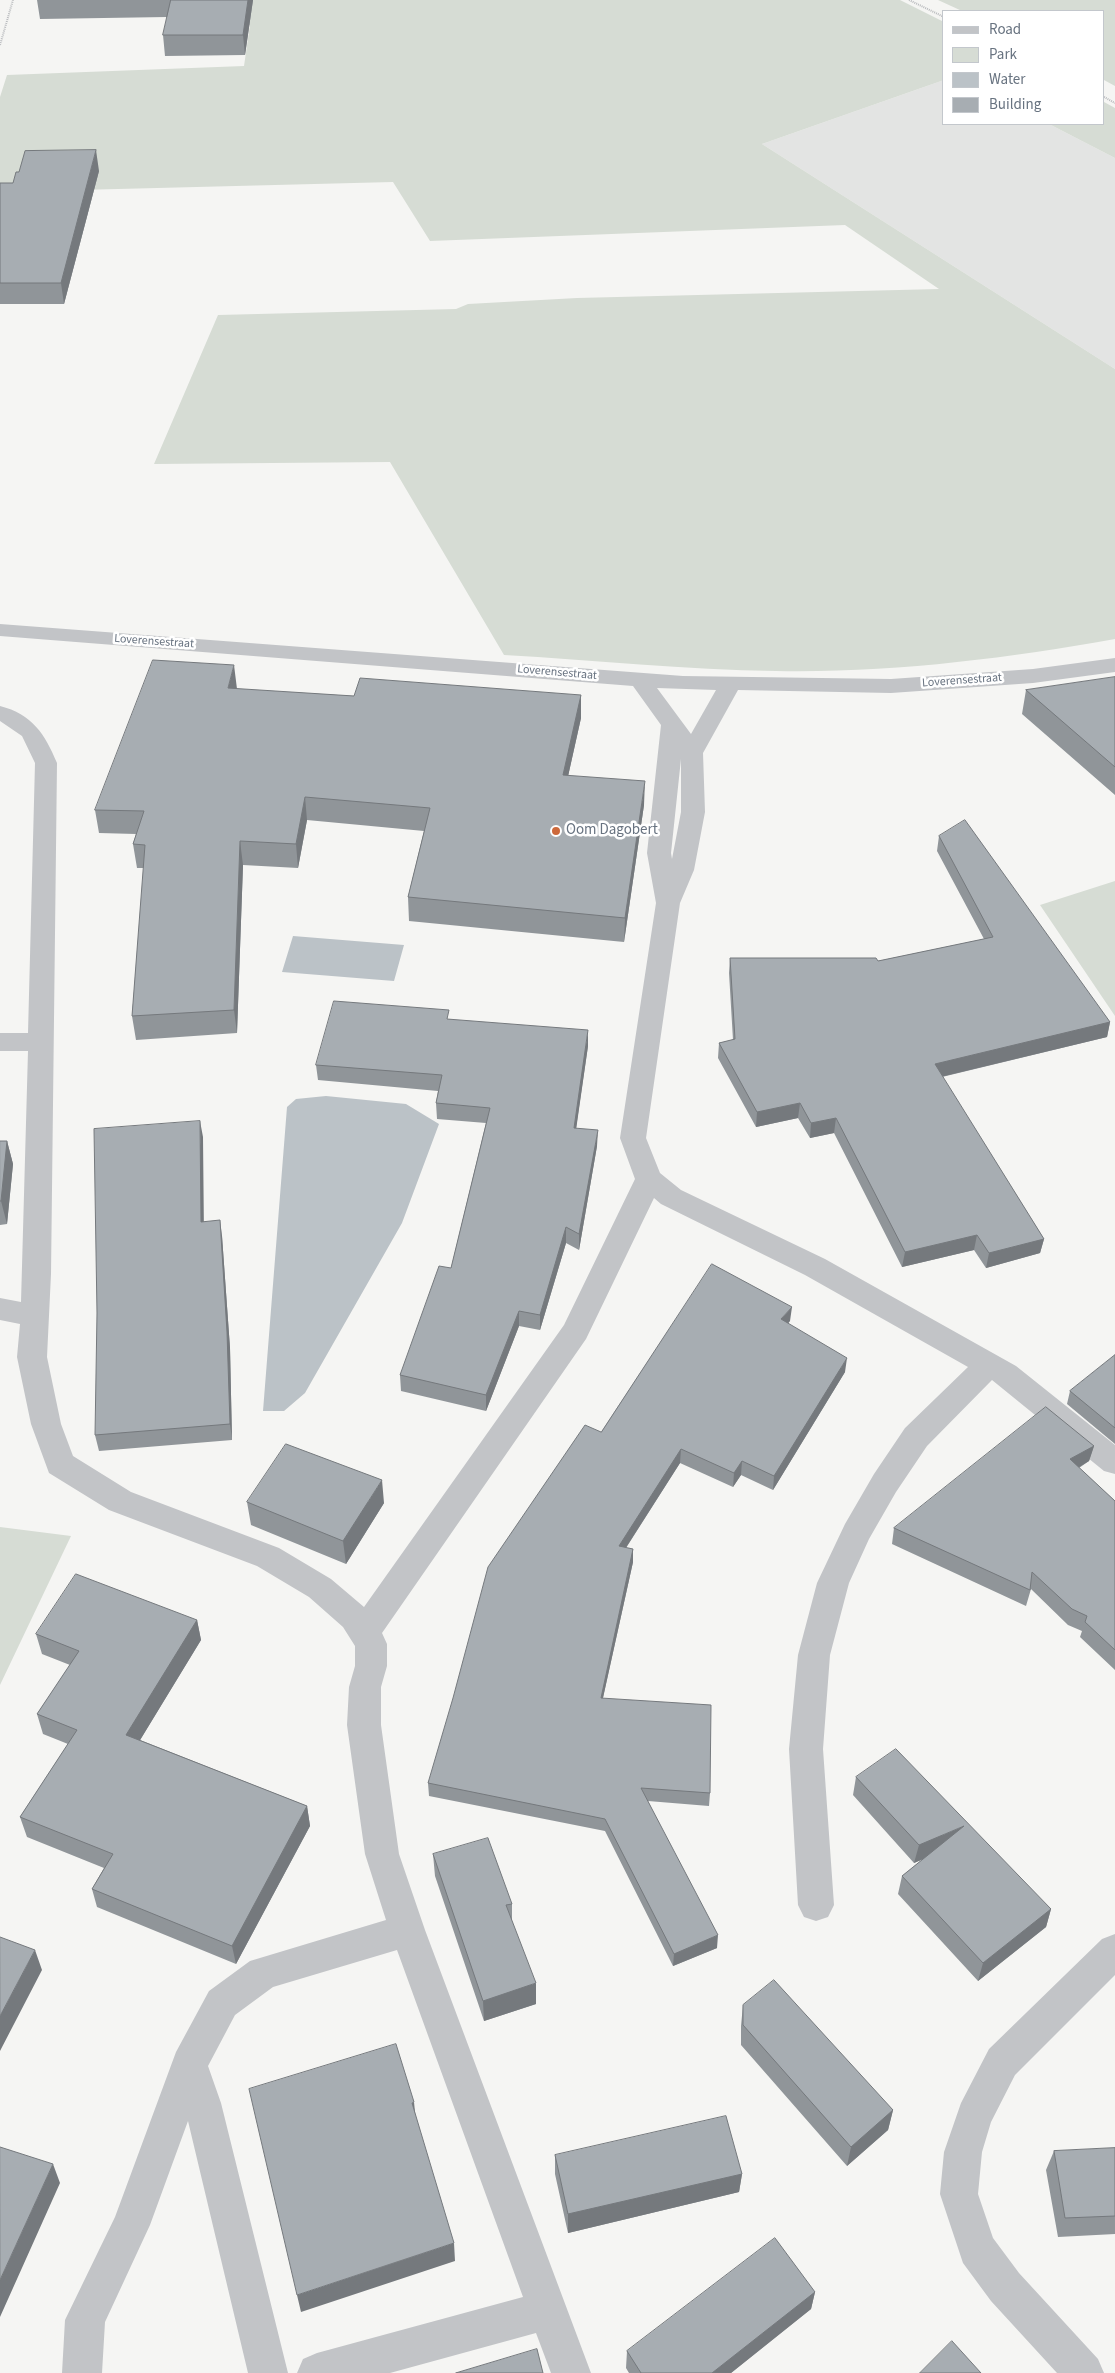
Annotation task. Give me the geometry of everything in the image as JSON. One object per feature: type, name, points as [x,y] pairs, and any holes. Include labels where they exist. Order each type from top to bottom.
[{"type":"street","name":"Loverensestraat","points":[[0,630],[639,679],[731,684],[891,686],[1033,676],[1115,665]]},
{"type":"street","points":[[639,679],[692,753]]},
{"type":"street","points":[[731,684],[692,753],[692,812],[682,870],[668,903],[633,1138],[649,1179],[671,1197],[815,1267],[1006,1374],[1115,1462]]},
{"type":"street","points":[[0,713],[17,720],[33,734],[46,763],[42,1042],[35,1316],[32,1357],[46,1424],[60,1464],[120,1500],[268,1557],[320,1588],[354,1617],[371,1644],[371,1666],[365,1687],[364,1725],[368,1766],[382,1854],[407,1930],[571,2373]]},
{"type":"street","points":[[668,903],[659,853],[673,724]]},
{"type":"street","points":[[0,1042],[42,1042]]},
{"type":"street","points":[[364,1633],[576,1331],[649,1179]]},
{"type":"street","points":[[0,1309],[35,1316]]},
{"type":"street","points":[[816,1905],[806,1749],[814,1655],[833,1583],[856,1533],[885,1483],[916,1437],[988,1365]]},
{"type":"street","points":[[82,2373],[85,2320],[132,2224],[189,2065],[222,2002],[263,1973],[407,1930]]},
{"type":"street","points":[[1084,2373],[1005,2287],[978,2249],[959,2194],[963,2152],[974,2116],[1002,2062],[1115,1951]]},
{"type":"street","points":[[189,2065],[202,2103],[268,2373]]},
{"type":"street","points":[[317,2373],[548,2310]]},
{"type":"path","points":[[0,45],[13,0]]},
{"type":"path","points":[[909,0],[942,15]]},
{"type":"shaded area","points":[[942,81],[942,125],[1051,125],[1115,158],[1115,369],[762,144]]},
{"type":"green space","points":[[186,0],[900,0],[942,21],[942,81],[762,144],[1115,369],[1115,639],[1031,653],[861,670],[776,671],[708,669],[504,655],[390,462],[154,464],[218,315],[456,309],[468,304],[577,298],[939,289],[845,225],[430,241],[393,182],[0,192],[0,97],[7,75],[244,66],[250,25],[241,25]]},
{"type":"green space","points":[[938,0],[1115,0],[1115,86],[1105,81],[1105,10],[960,10]]},
{"type":"green space","points":[[1105,103],[1115,108],[1115,158],[1051,125],[1105,125]]},
{"type":"green space","points":[[1115,881],[1115,1016],[1040,905]]},
{"type":"green space","points":[[0,1527],[71,1536],[0,1685]]},
{"type":"water","points":[[293,936],[404,945],[394,981],[282,972]]},
{"type":"water","points":[[326,1096],[406,1104],[439,1124],[402,1223],[305,1393],[284,1411],[263,1411],[287,1107],[296,1099]]},
{"type":"building","points":[[171,0],[248,0],[243,35],[163,35]]},
{"type":"building","points":[[96,150],[61,283],[0,283],[0,183],[13,183],[16,172],[19,172],[25,151]]},
{"type":"building","points":[[153,660],[234,665],[228,688],[354,696],[360,678],[581,695],[563,775],[645,781],[625,918],[408,897],[430,808],[305,797],[296,844],[240,841],[234,1010],[132,1016],[145,845],[133,844],[144,811],[95,810]]},
{"type":"building","points":[[1115,677],[1115,767],[1026,690]]},
{"type":"building","points":[[965,820],[1110,1022],[935,1064],[1044,1239],[989,1253],[977,1235],[905,1252],[836,1118],[811,1123],[800,1103],[757,1112],[719,1043],[735,1039],[730,958],[876,958],[878,961],[993,937],[939,836]]},
{"type":"building","points":[[334,1001],[449,1010],[447,1019],[588,1030],[574,1128],[598,1130],[579,1234],[566,1227],[540,1315],[519,1311],[486,1395],[400,1375],[439,1266],[451,1268],[490,1108],[436,1103],[442,1075],[316,1065]]},
{"type":"building","points":[[200,1121],[201,1222],[220,1220],[227,1332],[230,1424],[95,1435],[97,1313],[94,1129]]},
{"type":"building","points":[[0,1141],[7,1141],[1,1201],[0,1201]]},
{"type":"building","points":[[712,1264],[792,1307],[781,1319],[847,1358],[774,1476],[742,1461],[734,1473],[681,1449],[619,1546],[633,1549],[601,1698],[711,1705],[710,1793],[641,1788],[718,1935],[674,1954],[605,1819],[428,1783],[488,1567],[585,1425],[601,1432]]},
{"type":"building","points":[[1115,1355],[1115,1428],[1070,1391]]},
{"type":"building","points":[[1046,1407],[1094,1446],[1070,1459],[1115,1501],[1115,1650],[1085,1622],[1087,1616],[1072,1609],[1032,1572],[1030,1590],[894,1528]]},
{"type":"building","points":[[286,1444],[382,1480],[343,1541],[247,1502]]},
{"type":"building","points":[[76,1574],[197,1620],[126,1735],[307,1806],[232,1946],[92,1889],[113,1854],[20,1817],[77,1730],[37,1714],[79,1651],[36,1634]]},
{"type":"building","points":[[896,1749],[1051,1909],[983,1963],[902,1876],[964,1826],[919,1845],[856,1777]]},
{"type":"building","points":[[488,1838],[512,1904],[506,1905],[536,1983],[483,2001],[433,1854]]},
{"type":"building","points":[[0,1937],[35,1950],[0,2016]]},
{"type":"building","points":[[774,1980],[893,2110],[851,2147],[743,2025],[743,2005]]},
{"type":"building","points":[[396,2044],[454,2243],[297,2295],[249,2089]]},
{"type":"building","points":[[726,2116],[742,2174],[568,2214],[555,2155]]},
{"type":"building","points":[[0,2147],[53,2164],[0,2280]]},
{"type":"building","points":[[1115,2148],[1115,2216],[1065,2218],[1054,2151]]},
{"type":"building","points":[[775,2238],[815,2292],[712,2373],[641,2373],[627,2351]]},
{"type":"building","points":[[952,2341],[981,2373],[920,2373]]},
{"type":"building","points":[[537,2349],[543,2373],[456,2373]]},
{"type":"place","name":"Oom Dagobert","points":[[556,831]]}]
